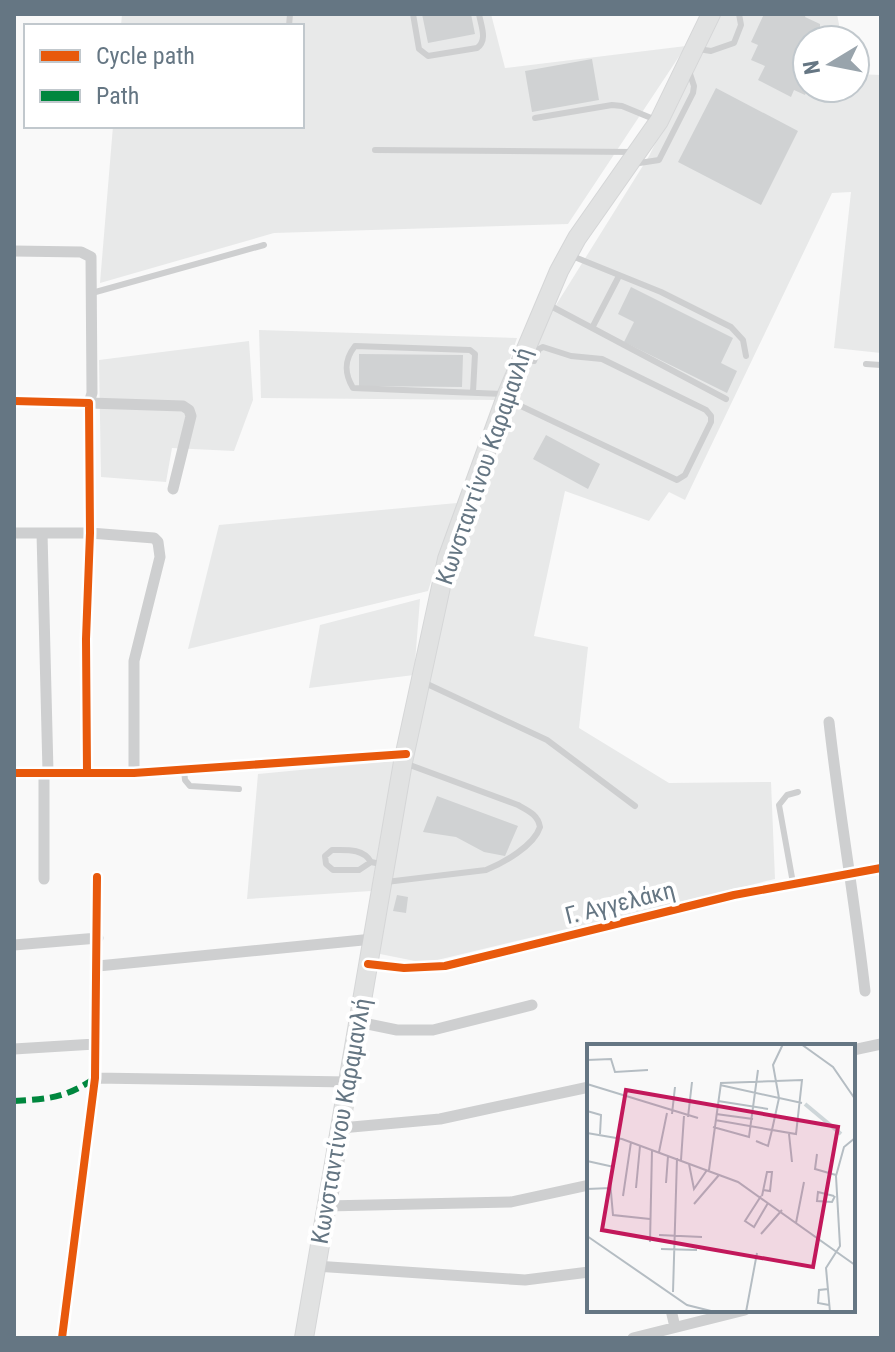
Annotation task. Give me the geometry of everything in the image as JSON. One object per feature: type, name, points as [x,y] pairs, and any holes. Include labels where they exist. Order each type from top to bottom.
[{"type":"main road","name":"Κωνσταντίνου Καραμανλή","points":[[304,1338],[373,939],[379,869],[447,559],[544,302],[569,254],[659,121],[711,14]]},
{"type":"street","points":[[14,251],[88,254],[93,262],[86,639],[87,772]]},
{"type":"street","points":[[14,401],[183,406],[191,416],[173,489]]},
{"type":"street","points":[[14,533],[90,533],[154,538],[160,549],[134,661],[134,773]]},
{"type":"street","points":[[42,533],[46,772],[44,879]]},
{"type":"street","points":[[829,722],[865,991]]},
{"type":"street","points":[[14,773],[134,773],[404,758]]},
{"type":"street","name":"Γ. Αγγελάκη","points":[[368,964],[404,968],[445,966],[793,883],[881,868]]},
{"type":"street","points":[[62,1338],[95,1078],[97,877]]},
{"type":"street","points":[[14,945],[98,938]]},
{"type":"street","points":[[98,966],[373,939]]},
{"type":"street","points":[[358,1022],[397,1030],[433,1030],[532,1005]]},
{"type":"street","points":[[14,1049],[95,1044]]},
{"type":"street","points":[[855,1050],[881,1044]]},
{"type":"street","points":[[95,1078],[349,1082]]},
{"type":"street","points":[[341,1128],[440,1119],[587,1087]]},
{"type":"street","points":[[326,1206],[502,1203],[587,1185]]},
{"type":"street","points":[[315,1266],[525,1280],[587,1272]]},
{"type":"street","points":[[671,1312],[675,1327]]},
{"type":"street","points":[[633,1338],[737,1312]]},
{"type":"lane","points":[[413,14],[419,49],[428,56],[477,48],[482,44],[484,39],[479,14]]},
{"type":"lane","points":[[695,48],[711,51],[734,43],[741,25],[739,14]]},
{"type":"lane","points":[[375,150],[659,160],[693,93],[694,86],[686,65]]},
{"type":"lane","points":[[535,118],[612,105],[659,121]]},
{"type":"lane","points":[[92,293],[264,245]]},
{"type":"lane","points":[[569,254],[661,292],[731,327],[743,340],[746,356]]},
{"type":"lane","points":[[592,328],[619,276]]},
{"type":"lane","points":[[544,302],[726,399]]},
{"type":"lane","points":[[473,392],[475,354],[470,350],[355,346],[347,360],[346,372],[353,388],[506,396],[677,480],[685,475],[711,422],[706,410],[602,359],[571,356],[543,347],[534,361],[521,359]]},
{"type":"lane","points":[[866,364],[881,365]]},
{"type":"lane","points":[[422,681],[547,740],[635,806]]},
{"type":"lane","points":[[379,869],[368,857],[356,851],[332,850],[325,856],[326,864],[333,870],[379,869],[422,879],[486,870],[498,865],[532,839],[540,827],[533,813],[518,805],[404,758]]},
{"type":"lane","points":[[184,770],[185,780],[190,786],[239,789]]},
{"type":"lane","points":[[793,883],[779,805],[787,795],[798,792]]},
{"type":"shaded area","points":[[122,14],[491,14],[505,68],[686,46],[568,224],[274,233],[100,283],[113,128],[304,128],[304,24],[121,24]]},
{"type":"shaded area","points":[[720,14],[837,14],[839,24],[791,24],[791,104],[871,104],[871,75],[881,75],[881,353],[834,348],[851,192],[832,193],[685,500],[669,492],[649,521],[565,491],[534,636],[588,647],[579,728],[669,783],[771,782],[775,879],[425,963],[375,953],[440,618],[546,321],[649,156]]},
{"type":"shaded area","points":[[259,330],[517,338],[496,400],[261,398]]},
{"type":"shaded area","points":[[249,341],[253,400],[234,451],[172,448],[166,482],[101,477],[99,360]]},
{"type":"shaded area","points":[[457,503],[428,591],[188,649],[219,525]]},
{"type":"shaded area","points":[[420,599],[414,675],[309,688],[320,625]]},
{"type":"shaded area","points":[[394,761],[371,891],[247,899],[258,774]]},
{"type":"building","points":[[422,14],[471,14],[475,34],[428,43]]},
{"type":"building","points":[[764,14],[806,14],[805,17],[820,24],[791,24],[791,97],[758,80],[765,66],[751,60],[758,45],[751,42]]},
{"type":"building","points":[[592,59],[599,100],[532,112],[525,71]]},
{"type":"building","points":[[716,88],[798,131],[761,205],[678,162]]},
{"type":"building","points":[[631,287],[733,338],[721,363],[737,371],[727,393],[624,342],[634,322],[618,314]]},
{"type":"building","points":[[359,354],[463,355],[462,387],[359,386]]},
{"type":"building","points":[[546,435],[600,464],[588,489],[533,459]]},
{"type":"building","points":[[437,796],[518,826],[505,856],[484,852],[456,837],[423,832]]},
{"type":"building","points":[[397,895],[408,897],[406,913],[393,911]]},
{"type":"marked path","points":[[14,1101],[56,1096],[75,1090],[95,1078]]},
{"type":"cycle path","points":[[14,401],[89,403],[87,772]]},
{"type":"cycle path","points":[[14,773],[134,773],[406,754]]},
{"type":"cycle path","points":[[368,964],[404,968],[445,966],[734,895],[881,868]]},
{"type":"cycle path","points":[[62,1338],[95,1078],[97,877]]}]
